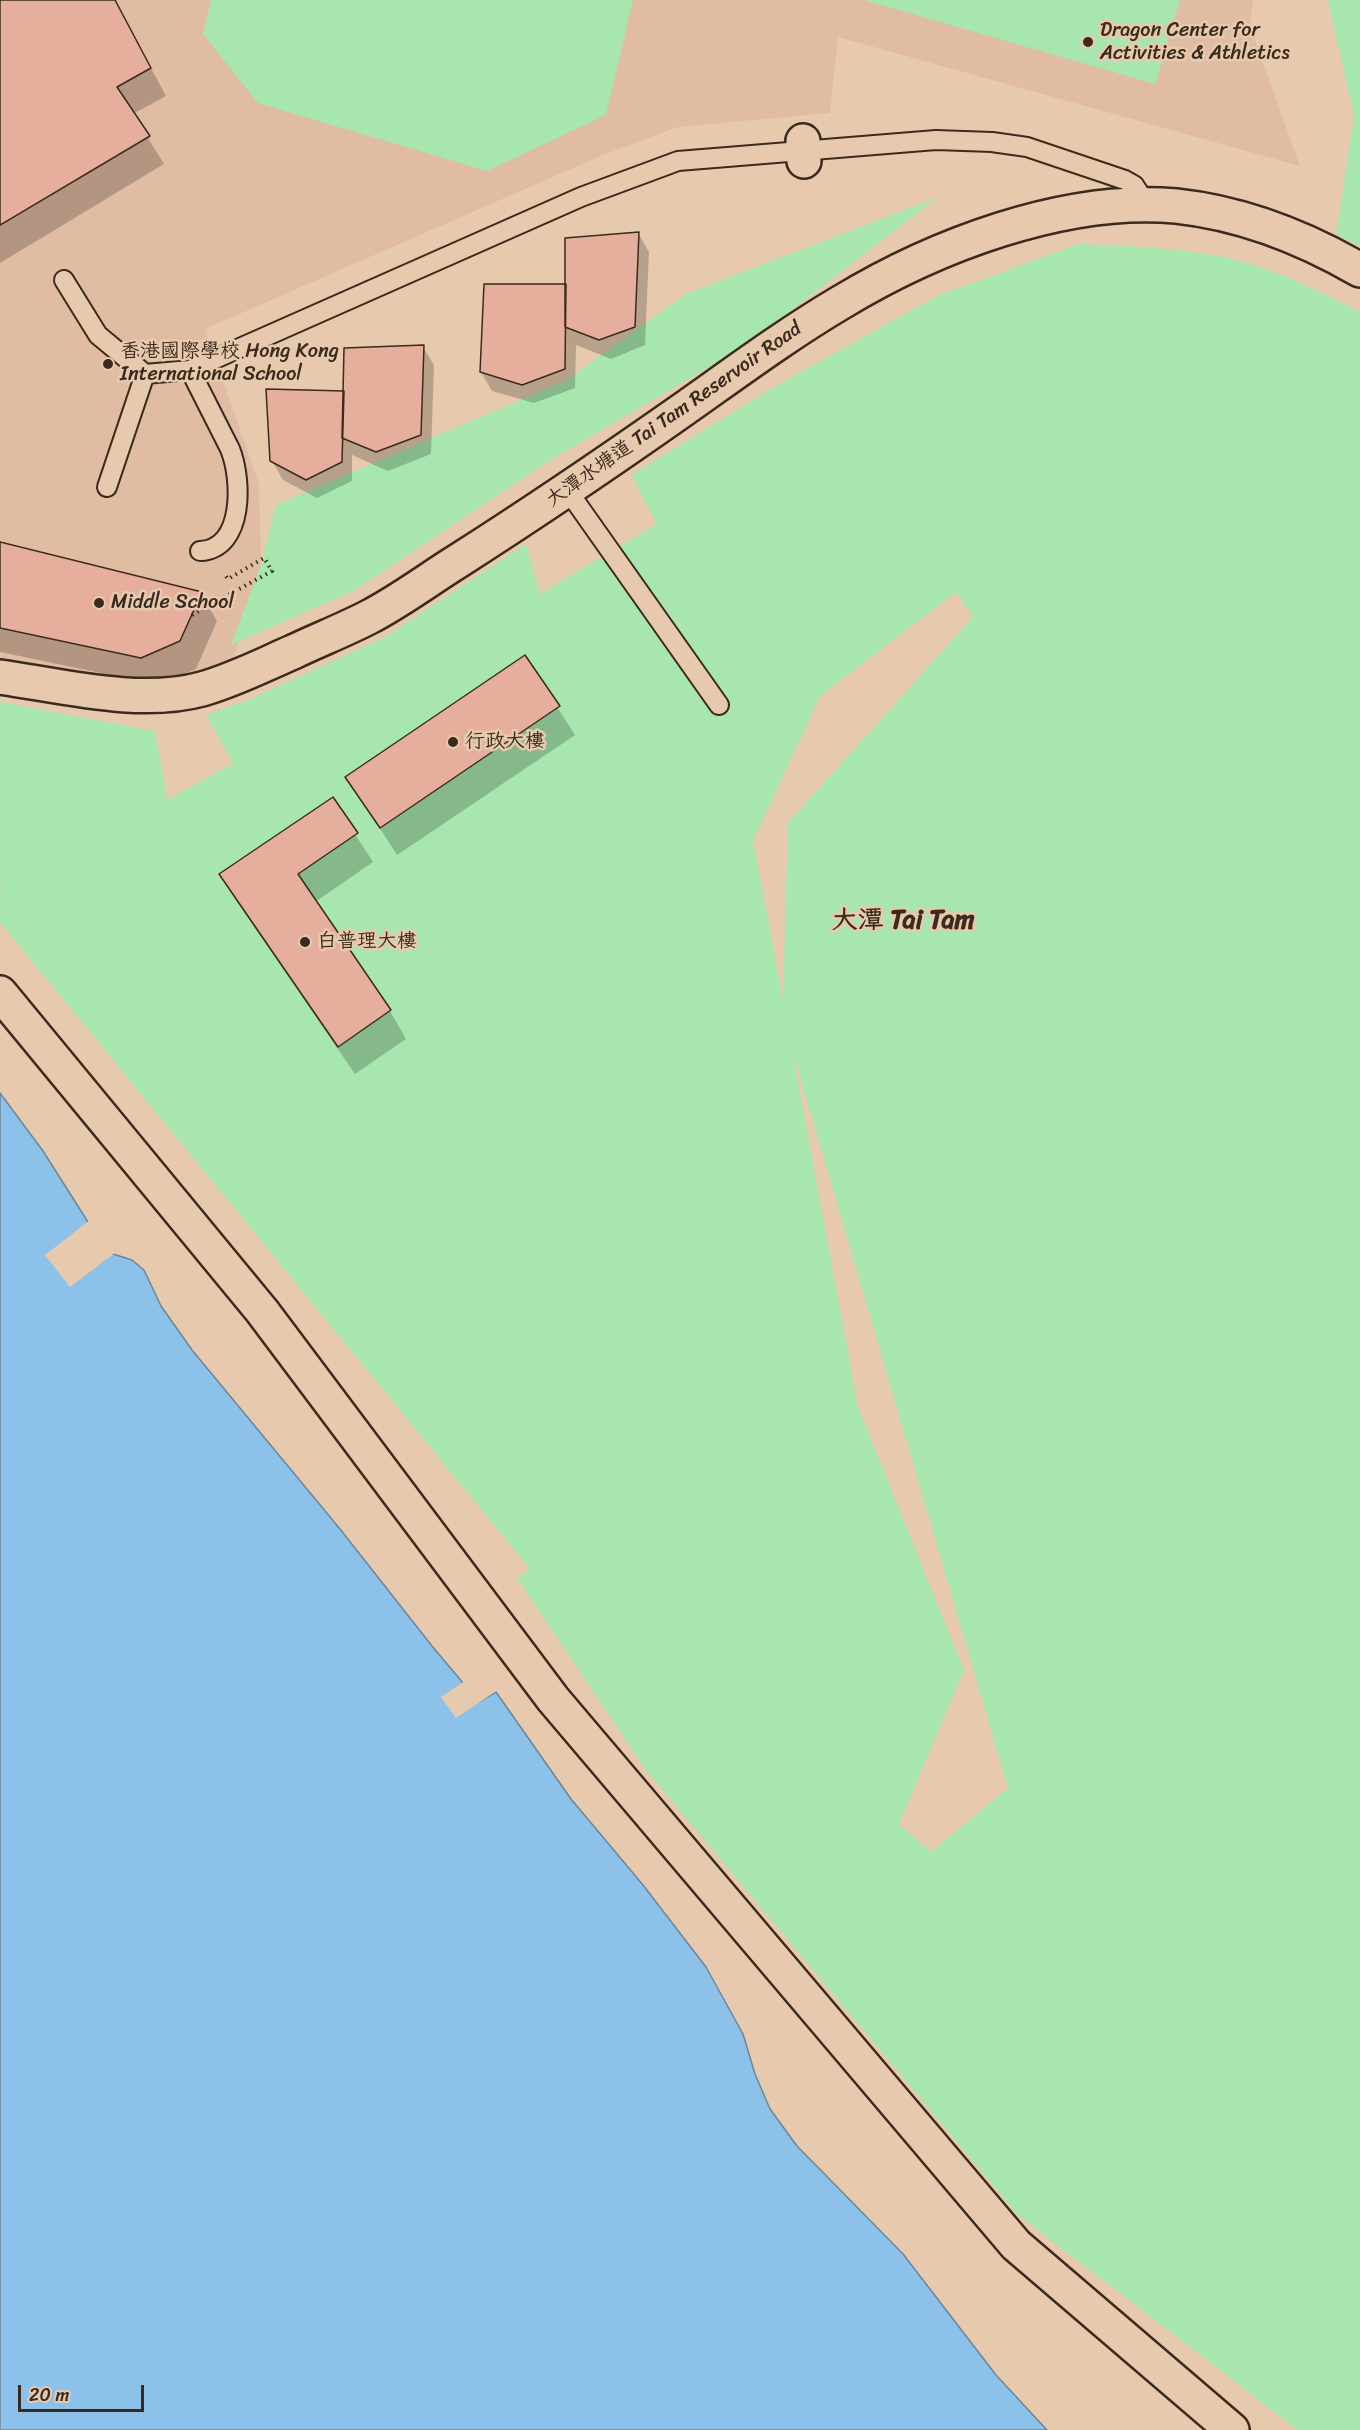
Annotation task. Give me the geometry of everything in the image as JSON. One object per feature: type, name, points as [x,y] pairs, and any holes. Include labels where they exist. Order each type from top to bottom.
[{"type":"street","name":"大潭水塘道 Tai Tam Reservoir Road","points":[[0,677],[107,693],[158,695],[200,690],[238,677],[370,616],[568,491],[793,332],[884,278],[924,259],[1020,225],[1062,214],[1147,205],[1202,210],[1268,226],[1306,241],[1360,270]]},
{"type":"street","points":[[0,993],[262,1311],[553,1700],[1009,2236],[1232,2430]]},
{"type":"lane","points":[[64,279],[98,335],[145,374],[190,370],[582,196],[678,161],[936,140],[992,142],[1027,147],[1125,180],[1134,185],[1147,205]]},
{"type":"lane","points":[[190,370],[235,460],[239,490],[238,504],[230,531],[219,544],[200,551]]},
{"type":"lane","points":[[107,487],[145,374]]},
{"type":"lane","points":[[568,491],[719,705]]},
{"type":"path","points":[[192,615],[272,571],[264,558],[228,579],[224,572]]},
{"type":"shaded area","name":"香港國際學校 Hong Kong International School","points":[[0,0],[1253,0],[1250,26],[1300,166],[838,37],[830,113],[678,127],[603,155],[205,329],[259,484],[261,565],[232,665],[167,685],[0,664]]},
{"type":"green space","points":[[211,0],[633,0],[606,115],[487,171],[258,103],[203,34]]},
{"type":"green space","name":"Dragon Center for Activities & Athletics","points":[[864,0],[1180,0],[1155,84]]},
{"type":"green space","points":[[1328,0],[1360,0],[1360,246],[1336,234],[1354,116]]},
{"type":"green space","points":[[938,197],[748,344],[552,459],[355,590],[231,645],[261,565],[276,505],[567,380],[686,294]]},
{"type":"green space","points":[[1079,244],[1181,250],[1241,261],[1286,277],[1360,312],[1360,2430],[1298,2430],[1017,2214],[646,1770],[517,1578],[530,1569],[0,922],[0,892],[6,888],[0,889],[0,702],[155,731],[167,800],[233,763],[206,715],[248,700],[383,638],[526,544],[540,594],[657,524],[631,475],[776,386],[937,296]],"holes":[[[956,592],[973,617],[788,823],[783,999],[753,841],[820,696]],[[792,1049],[1008,1788],[931,1852],[899,1824],[964,1670],[858,1407]]]},
{"type":"water","points":[[0,1093],[43,1151],[88,1222],[113,1254],[132,1260],[144,1270],[161,1306],[192,1350],[479,1702],[496,1692],[571,1799],[643,1885],[706,1967],[743,2034],[755,2074],[770,2109],[797,2146],[903,2254],[996,2375],[1047,2430],[0,2430]]},
{"type":"pier","points":[[90,1220],[116,1252],[70,1287],[45,1255]]},
{"type":"pier","points":[[465,1681],[480,1698],[495,1689],[498,1690],[456,1718],[441,1697]]},
{"type":"building","points":[[0,0],[115,0],[151,68],[117,87],[150,136],[0,225]]},
{"type":"building","points":[[639,232],[635,327],[599,340],[565,327],[565,238]]},
{"type":"building","points":[[484,284],[566,284],[565,369],[522,385],[480,372]]},
{"type":"building","points":[[424,345],[421,435],[376,452],[342,438],[344,348]]},
{"type":"building","points":[[266,389],[344,391],[342,462],[306,480],[270,461]]},
{"type":"building","name":"Middle School","points":[[0,542],[202,592],[180,641],[141,658],[0,628]]},
{"type":"building","name":"行政大樓","points":[[525,655],[560,706],[380,828],[345,777]]},
{"type":"building","name":"白普理大樓","points":[[333,797],[358,833],[298,874],[391,1010],[338,1047],[219,874]]},
{"type":"place","name":"Dragon Center for Activities & Athletics","points":[[1088,42]]},
{"type":"place","name":"香港國際學校 Hong Kong International School","points":[[108,364]]},
{"type":"place","name":"Middle School","points":[[99,603]]},
{"type":"place","name":"行政大樓","points":[[453,742]]},
{"type":"place","name":"白普理大樓","points":[[305,942]]},
{"type":"district","name":"大潭 Tai Tam","points":[[903,921]]}]
